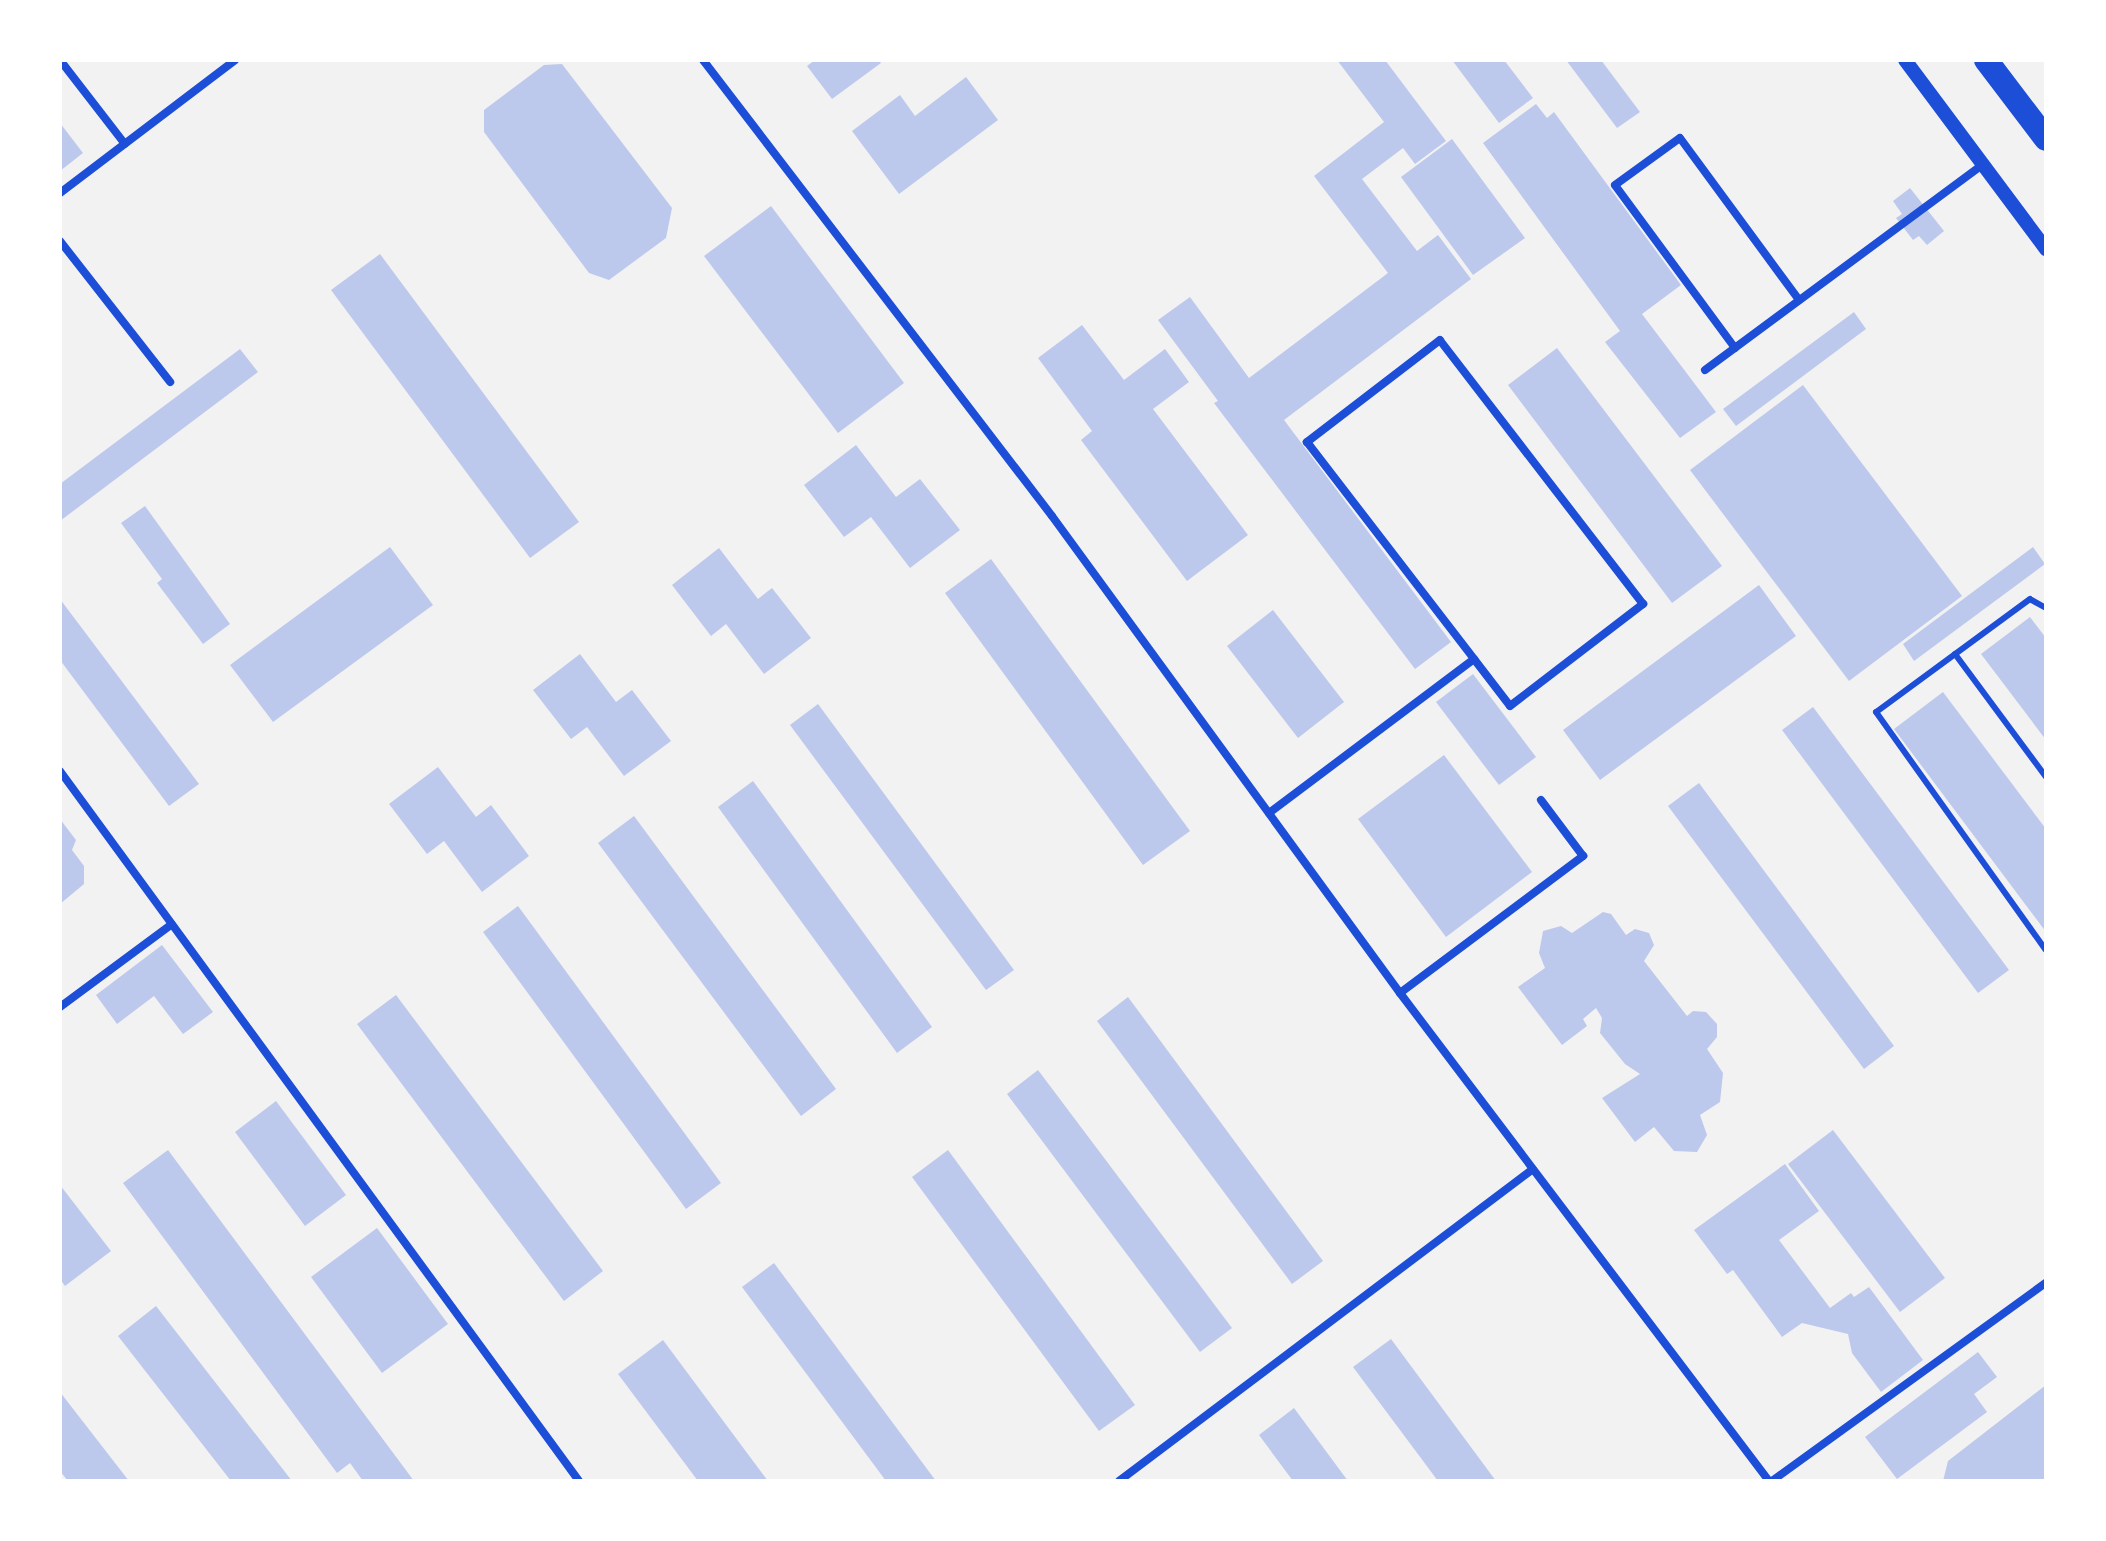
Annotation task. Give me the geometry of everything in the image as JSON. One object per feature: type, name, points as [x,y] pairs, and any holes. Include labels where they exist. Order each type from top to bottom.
[{"type":"highway","points":[[1986,60],[2046,139]]},
{"type":"street","points":[[60,60],[125,144]]},
{"type":"street","points":[[60,193],[235,60]]},
{"type":"street","points":[[703,60],[1052,516],[1400,993],[1770,1481],[2046,1283]]},
{"type":"street","points":[[1905,60],[2046,249]]},
{"type":"street","points":[[1735,348],[1615,185],[1680,138],[1799,300]]},
{"type":"street","points":[[1705,370],[1983,164]]},
{"type":"street","points":[[60,241],[170,382]]},
{"type":"street","points":[[1440,340],[1643,604],[1510,706],[1474,659],[1307,442],[1440,340]]},
{"type":"street","points":[[1269,813],[1474,659]]},
{"type":"street","points":[[60,771],[579,1481]]},
{"type":"street","points":[[1400,993],[1583,856],[1541,800]]},
{"type":"street","points":[[60,1007],[172,924]]},
{"type":"street","points":[[1119,1481],[1533,1169]]},
{"type":"lane","points":[[2046,608],[2030,599],[1876,712],[2046,950]]},
{"type":"lane","points":[[1955,654],[2046,777]]},
{"type":"building","points":[[815,60],[879,60],[881,63],[832,99],[807,66]]},
{"type":"building","points":[[1337,60],[1385,60],[1446,141],[1415,164],[1403,148],[1362,179],[1417,251],[1438,235],[1471,279],[1284,420],[1451,642],[1415,669],[1214,403],[1218,401],[1158,320],[1190,297],[1249,378],[1388,273],[1314,176],[1384,122]]},
{"type":"building","points":[[1452,60],[1504,60],[1533,98],[1499,123]]},
{"type":"building","points":[[1566,60],[1601,60],[1640,112],[1617,128]]},
{"type":"building","points":[[562,64],[672,208],[666,238],[609,280],[589,273],[484,132],[484,110],[544,65]]},
{"type":"building","points":[[966,77],[998,120],[899,194],[852,131],[900,95],[915,116]]},
{"type":"building","points":[[1536,104],[1547,118],[1554,112],[1681,285],[1642,314],[1716,412],[1680,438],[1605,342],[1620,331],[1483,143]]},
{"type":"building","points":[[60,123],[83,153],[60,171]]},
{"type":"building","points":[[1452,139],[1525,238],[1473,275],[1401,177]]},
{"type":"building","points":[[1910,188],[1944,231],[1927,245],[1919,236],[1913,240],[1896,218],[1902,214],[1893,201]]},
{"type":"building","points":[[771,206],[904,383],[838,433],[704,256]]},
{"type":"building","points":[[380,254],[579,522],[530,558],[331,290]]},
{"type":"building","points":[[1854,312],[1866,329],[1736,426],[1723,409]]},
{"type":"building","points":[[1082,325],[1124,380],[1165,349],[1189,382],[1153,409],[1248,535],[1187,581],[1081,440],[1092,431],[1038,358]]},
{"type":"building","points":[[1557,348],[1722,566],[1672,603],[1508,385]]},
{"type":"building","points":[[240,349],[258,372],[60,521],[60,484]]},
{"type":"building","points":[[1803,385],[1962,596],[1849,681],[1690,470]]},
{"type":"building","points":[[856,445],[896,497],[920,479],[960,530],[910,568],[871,517],[844,537],[804,485]]},
{"type":"building","points":[[145,506],[230,624],[203,644],[157,583],[162,579],[121,523]]},
{"type":"building","points":[[390,547],[433,605],[273,722],[230,665]]},
{"type":"building","points":[[2033,547],[2045,564],[1914,661],[1903,644]]},
{"type":"building","points":[[719,548],[758,599],[772,588],[811,638],[764,674],[726,624],[711,636],[672,585]]},
{"type":"building","points":[[991,559],[1190,831],[1143,865],[945,593]]},
{"type":"building","points":[[1759,585],[1796,636],[1600,780],[1563,730]]},
{"type":"building","points":[[60,599],[199,784],[169,806],[60,660]]},
{"type":"building","points":[[1273,610],[1344,702],[1298,738],[1227,646]]},
{"type":"building","points":[[2030,617],[2046,638],[2046,740],[1981,654]]},
{"type":"building","points":[[580,654],[616,702],[632,690],[671,741],[624,776],[587,727],[571,739],[533,690]]},
{"type":"building","points":[[1473,674],[1536,757],[1499,785],[1436,702]]},
{"type":"building","points":[[1943,692],[2046,829],[2046,932],[1894,729]]},
{"type":"building","points":[[818,704],[1014,970],[986,990],[790,725]]},
{"type":"building","points":[[1813,707],[2009,970],[1978,993],[1782,730]]},
{"type":"building","points":[[1444,755],[1532,872],[1446,937],[1358,819]]},
{"type":"building","points":[[438,767],[476,817],[491,805],[529,856],[482,892],[444,841],[427,854],[389,804]]},
{"type":"building","points":[[753,781],[932,1027],[897,1053],[718,807]]},
{"type":"building","points":[[1699,783],[1894,1046],[1864,1069],[1668,806]]},
{"type":"building","points":[[634,816],[836,1089],[801,1116],[598,843]]},
{"type":"building","points":[[60,819],[76,840],[72,850],[84,866],[84,884],[60,904]]},
{"type":"building","points":[[518,906],[721,1183],[686,1209],[483,932]]},
{"type":"building","points":[[1603,912],[1611,914],[1626,935],[1635,929],[1649,933],[1654,945],[1644,961],[1687,1016],[1693,1011],[1706,1012],[1717,1024],[1717,1037],[1707,1049],[1723,1073],[1720,1102],[1700,1115],[1707,1135],[1697,1152],[1674,1151],[1654,1127],[1635,1142],[1602,1098],[1640,1074],[1625,1064],[1600,1033],[1602,1018],[1596,1008],[1583,1019],[1587,1026],[1562,1045],[1518,987],[1545,968],[1539,953],[1543,931],[1561,926],[1572,933]]},
{"type":"building","points":[[162,945],[213,1012],[183,1034],[154,996],[117,1024],[96,995]]},
{"type":"building","points":[[396,995],[603,1271],[564,1301],[357,1024]]},
{"type":"building","points":[[1128,997],[1323,1261],[1292,1284],[1097,1021]]},
{"type":"building","points":[[1038,1070],[1232,1328],[1200,1352],[1007,1094]]},
{"type":"building","points":[[276,1101],[346,1195],[305,1226],[235,1132]]},
{"type":"building","points":[[1833,1130],[1945,1278],[1900,1312],[1788,1164]]},
{"type":"building","points":[[168,1150],[414,1481],[363,1481],[350,1463],[337,1473],[123,1183]]},
{"type":"building","points":[[948,1150],[1135,1405],[1099,1431],[912,1177]]},
{"type":"building","points":[[1785,1164],[1819,1211],[1779,1240],[1830,1308],[1851,1293],[1854,1297],[1869,1287],[1923,1360],[1881,1392],[1852,1353],[1848,1334],[1802,1323],[1782,1337],[1733,1270],[1727,1274],[1694,1230]]},
{"type":"building","points":[[60,1185],[111,1251],[65,1286],[60,1279]]},
{"type":"building","points":[[377,1228],[448,1324],[382,1373],[311,1277]]},
{"type":"building","points":[[774,1263],[936,1481],[886,1481],[742,1287]]},
{"type":"building","points":[[156,1306],[292,1481],[231,1481],[118,1336]]},
{"type":"building","points":[[1391,1339],[1496,1481],[1438,1481],[1353,1367]]},
{"type":"building","points":[[663,1340],[768,1481],[698,1481],[618,1374]]},
{"type":"building","points":[[1978,1352],[1997,1377],[1974,1394],[1987,1412],[1897,1479],[1865,1437]]},
{"type":"building","points":[[2046,1385],[2046,1481],[1943,1481],[1948,1461]]},
{"type":"building","points":[[60,1392],[129,1481],[68,1481],[60,1471]]},
{"type":"building","points":[[1294,1408],[1348,1481],[1293,1481],[1259,1435]]}]
